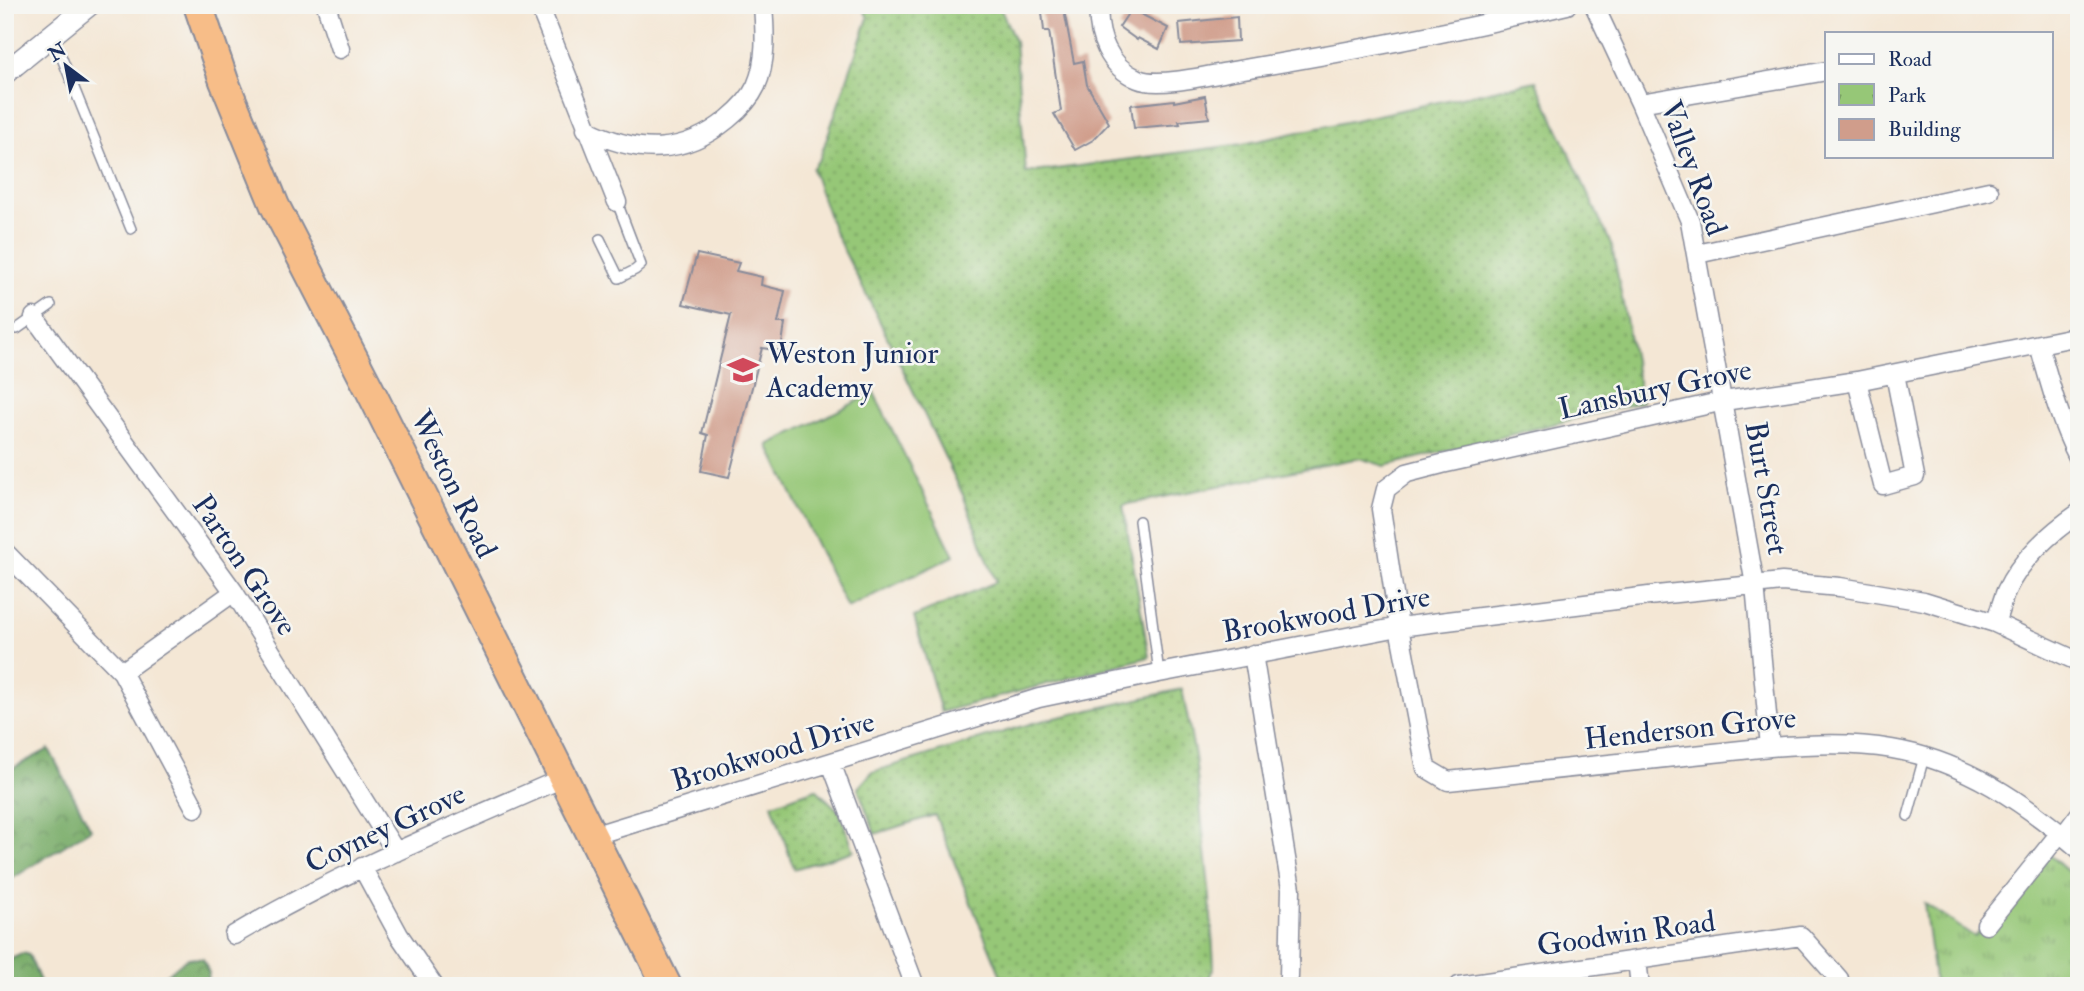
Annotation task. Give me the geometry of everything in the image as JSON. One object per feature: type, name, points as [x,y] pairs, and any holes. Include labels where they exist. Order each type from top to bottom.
[{"type":"highway","name":"Weston Road","points":[[198,5],[224,80],[275,206],[374,398],[667,986]]},
{"type":"street","points":[[326,5],[340,49]]},
{"type":"street","points":[[539,5],[617,202]]},
{"type":"street","points":[[586,129],[613,142],[652,148],[688,143],[716,129],[740,109],[756,86],[763,57],[763,5]]},
{"type":"street","points":[[1099,5],[1097,19],[1105,48],[1119,65],[1139,80],[1169,82],[1342,53],[1567,5]]},
{"type":"street","name":"Valley Road","points":[[1594,5],[1690,220],[1724,401]]},
{"type":"street","points":[[5,73],[52,34],[77,8]]},
{"type":"street","points":[[1640,103],[1825,71]]},
{"type":"street","points":[[1697,254],[1989,191]]},
{"type":"street","name":"Parton Grove","points":[[34,317],[234,592],[396,852]]},
{"type":"street","name":"Lansbury Grove","points":[[1399,627],[1381,509],[1386,489],[1407,473],[1724,401],[1857,381],[2079,336]]},
{"type":"street","points":[[2039,345],[2054,400],[2068,439],[2079,459]]},
{"type":"street","points":[[1857,381],[1884,485],[1915,476],[1895,374]]},
{"type":"street","name":"Burt Street","points":[[1724,401],[1755,585],[1770,747]]},
{"type":"street","points":[[1995,623],[2007,590],[2024,565],[2044,542],[2079,513]]},
{"type":"street","points":[[5,552],[122,672],[195,808]]},
{"type":"street","name":"Brookwood Drive","points":[[592,836],[1040,698],[1399,627],[1657,595],[1783,582],[1840,587],[1924,601],[1995,623],[2079,662]]},
{"type":"street","points":[[122,672],[234,592]]},
{"type":"street","name":"Henderson Grove","points":[[1399,627],[1426,768],[1448,781],[1770,747],[1858,745],[1894,749],[1924,757],[1981,779],[2079,849]]},
{"type":"street","points":[[1253,654],[1291,889],[1289,977],[1286,986]]},
{"type":"street","points":[[831,763],[915,986]]},
{"type":"street","name":"Coyney Grove","points":[[234,935],[362,867],[563,778]]},
{"type":"street","points":[[1986,925],[2079,815]]},
{"type":"street","points":[[362,867],[399,935],[434,986]]},
{"type":"street","name":"Goodwin Road","points":[[1459,986],[1801,936],[1839,979],[1840,986]]},
{"type":"street","points":[[1637,960],[1640,986]]},
{"type":"lane","points":[[52,34],[131,229]]},
{"type":"lane","points":[[600,239],[619,278],[641,265],[617,202]]},
{"type":"lane","points":[[17,329],[51,305]]},
{"type":"lane","points":[[1139,521],[1158,673]]},
{"type":"lane","points":[[1908,816],[1924,757]]},
{"type":"green space","points":[[862,5],[999,5],[1015,41],[1026,173],[1243,144],[1536,81],[1612,246],[1642,402],[1385,466],[1359,458],[1123,505],[1149,657],[941,712],[914,617],[996,582],[963,495],[834,231],[812,169],[820,158],[868,18]]},
{"type":"green space","points":[[874,393],[954,556],[847,608],[768,445]]},
{"type":"green space","points":[[1182,689],[1195,756],[1210,898],[1214,966],[1206,986],[1005,986],[935,815],[875,834],[858,788],[872,772],[1033,723]]},
{"type":"green space","points":[[49,749],[91,829],[5,883],[5,772]]},
{"type":"green space","points":[[816,789],[839,811],[854,851],[794,869],[772,804]]},
{"type":"green space","points":[[2047,853],[2079,881],[2079,980],[2071,986],[1935,986],[1924,903],[1975,937]]},
{"type":"green space","points":[[23,953],[29,955],[42,986],[5,986],[5,962]]},
{"type":"green space","points":[[188,958],[203,959],[209,973],[207,986],[157,986],[160,979]]},
{"type":"building","points":[[1063,5],[1074,63],[1083,61],[1087,85],[1109,123],[1093,140],[1075,150],[1054,114],[1061,111],[1049,31],[1044,31],[1042,12]]},
{"type":"building","points":[[1131,9],[1168,28],[1159,49],[1138,38],[1137,40],[1119,27]]},
{"type":"building","points":[[1237,17],[1238,41],[1181,45],[1179,23]]},
{"type":"building","points":[[1205,96],[1209,118],[1179,121],[1180,124],[1134,128],[1131,105],[1174,102]]},
{"type":"building","points":[[697,254],[739,263],[736,271],[762,277],[761,285],[785,291],[778,323],[785,323],[781,351],[762,348],[729,477],[701,471],[708,435],[702,433],[731,315],[683,304]]},
{"type":"place","name":"Weston Junior Academy","points":[[743,370]]}]
